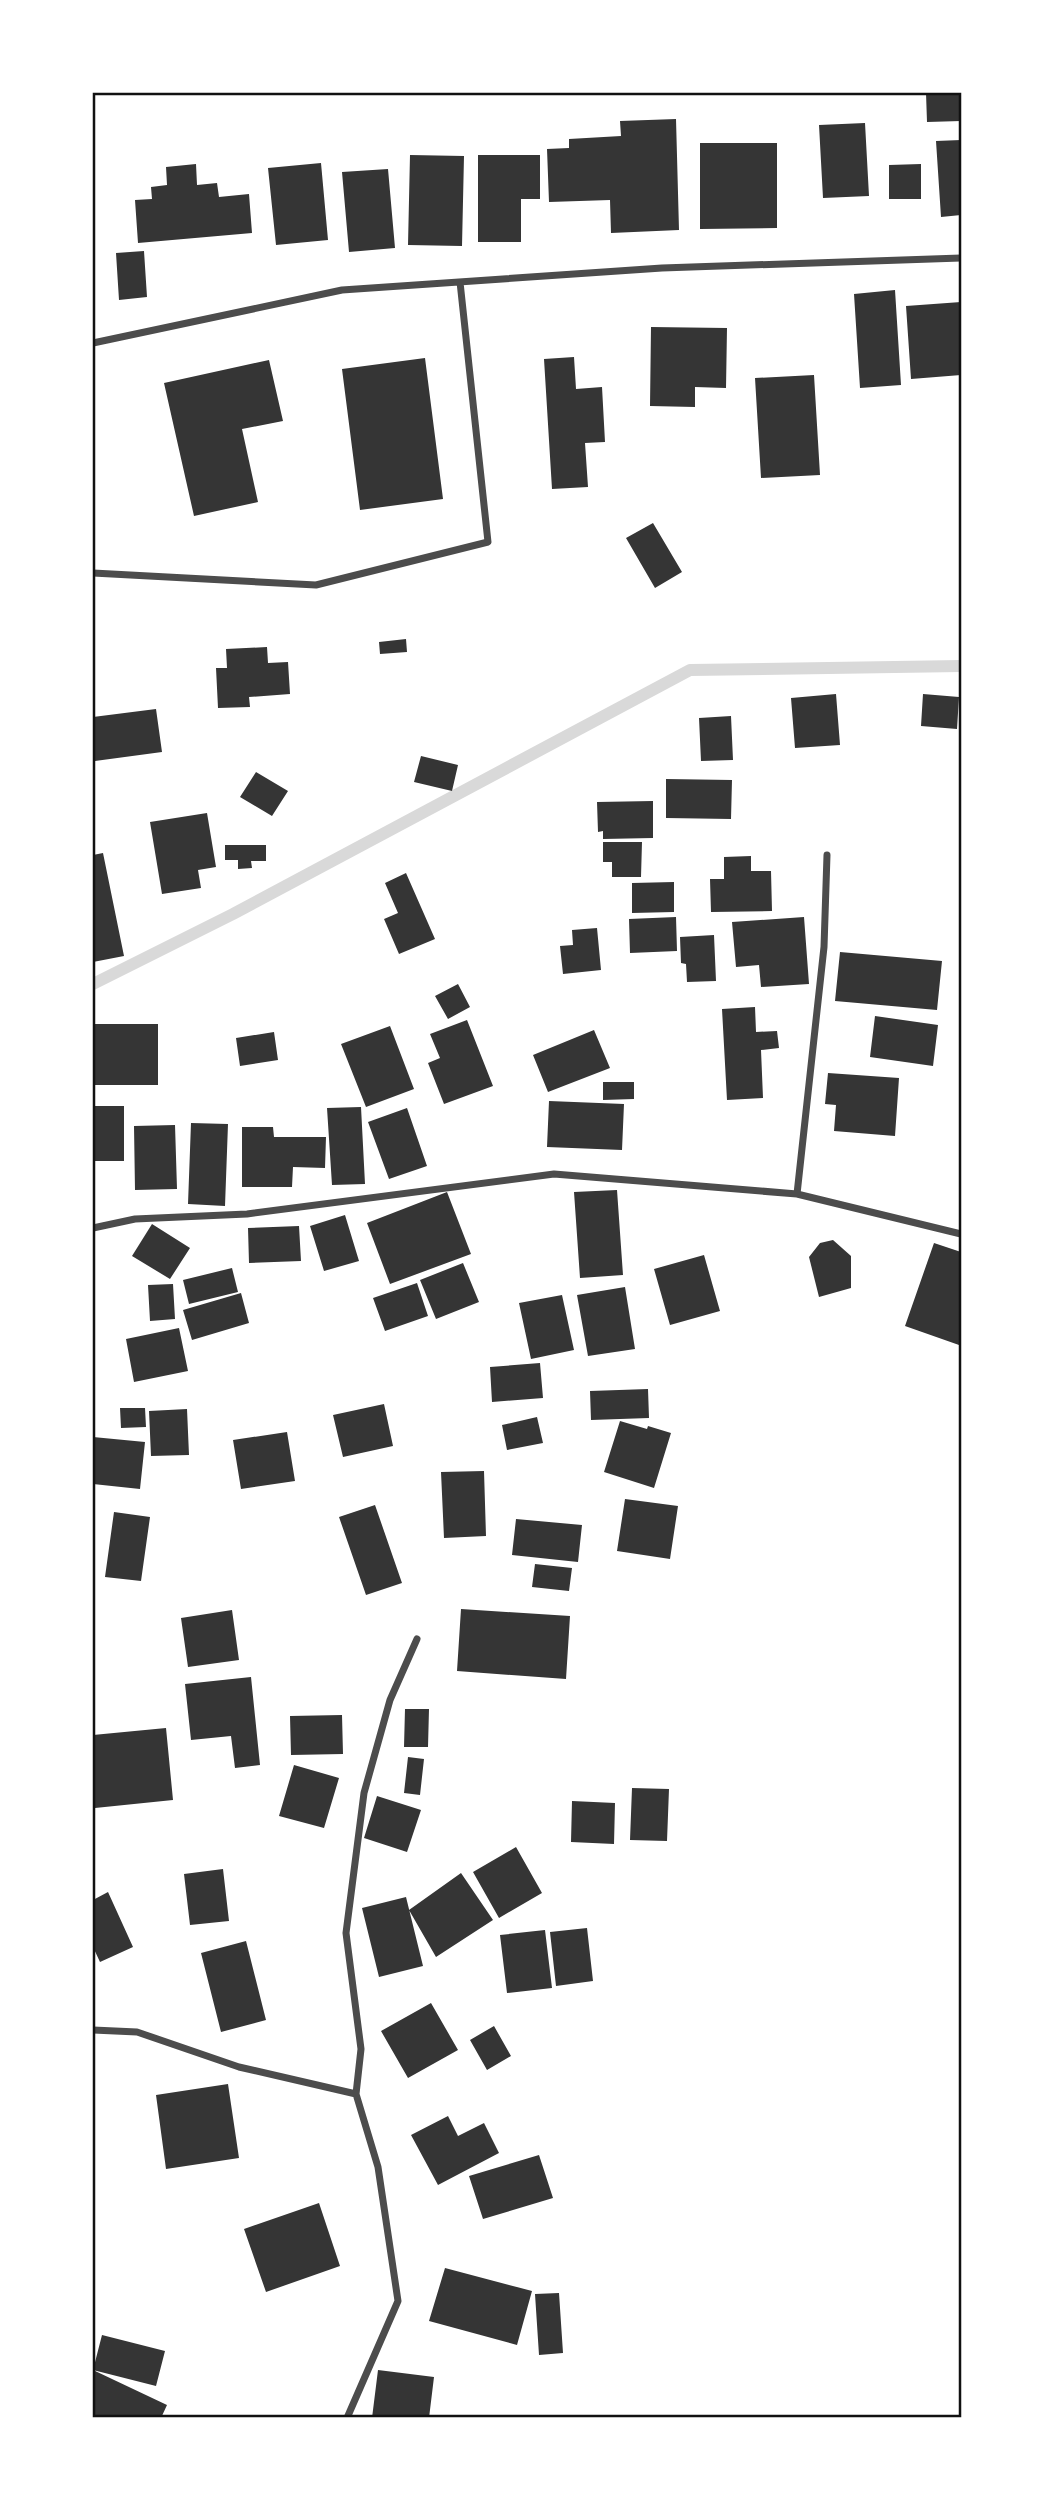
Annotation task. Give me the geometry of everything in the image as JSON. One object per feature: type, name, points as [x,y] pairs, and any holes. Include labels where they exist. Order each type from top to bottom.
[{"type":"street","points":[[93,343],[342,290],[662,268],[961,258]]},
{"type":"street","points":[[93,573],[316,584],[488,542],[460,282]]},
{"type":"street","points":[[797,1194],[824,947],[827,855]]},
{"type":"street","points":[[93,1228],[135,1219],[247,1213],[554,1174],[797,1194],[961,1234]]},
{"type":"street","points":[[347,2418],[398,2301],[378,2167],[356,2094],[360,2049],[346,1933],[364,1793],[390,1700],[417,1639]]},
{"type":"street","points":[[93,2030],[138,2032],[239,2067],[356,2094]]},
{"type":"building","points":[[926,93],[961,93],[961,121],[927,122]]},
{"type":"building","points":[[676,119],[679,230],[611,233],[610,200],[549,202],[547,149],[569,148],[569,139],[621,136],[620,121]]},
{"type":"building","points":[[865,123],[869,196],[823,198],[819,125]]},
{"type":"building","points":[[961,140],[961,215],[941,217],[936,141]]},
{"type":"building","points":[[700,143],[777,143],[777,228],[700,229]]},
{"type":"building","points":[[410,155],[464,156],[462,246],[408,245]]},
{"type":"building","points":[[478,155],[540,155],[540,199],[521,199],[521,242],[478,242]]},
{"type":"building","points":[[321,163],[328,240],[276,245],[268,168]]},
{"type":"building","points":[[196,164],[197,185],[217,183],[219,197],[249,194],[252,233],[138,243],[135,200],[152,199],[151,187],[167,185],[166,167]]},
{"type":"building","points":[[921,164],[921,199],[889,199],[889,165]]},
{"type":"building","points":[[388,169],[395,248],[349,252],[342,172]]},
{"type":"building","points":[[144,251],[147,297],[119,300],[116,253]]},
{"type":"building","points":[[895,290],[901,385],[860,388],[854,294]]},
{"type":"building","points":[[961,302],[961,375],[911,379],[906,306]]},
{"type":"building","points":[[651,327],[727,328],[726,388],[695,387],[695,407],[650,406]]},
{"type":"building","points":[[574,357],[576,389],[602,387],[605,442],[585,443],[588,487],[552,489],[544,359]]},
{"type":"building","points":[[425,358],[443,499],[360,510],[342,369]]},
{"type":"building","points":[[269,360],[283,421],[242,429],[258,502],[194,516],[164,383]]},
{"type":"building","points":[[814,375],[820,475],[761,478],[755,378]]},
{"type":"building","points":[[653,523],[682,572],[655,588],[626,538]]},
{"type":"building","points":[[406,639],[407,652],[380,654],[379,642]]},
{"type":"building","points":[[267,647],[268,663],[288,662],[290,694],[249,697],[250,707],[218,708],[216,668],[227,668],[226,649]]},
{"type":"building","points":[[836,694],[840,745],[795,748],[791,698]]},
{"type":"building","points":[[923,694],[959,697],[957,729],[921,726]]},
{"type":"building","points":[[156,709],[162,752],[95,761],[93,717]]},
{"type":"building","points":[[731,716],[733,760],[701,761],[699,718]]},
{"type":"building","points":[[421,756],[458,765],[452,791],[414,782]]},
{"type":"building","points":[[256,772],[288,791],[272,816],[240,797]]},
{"type":"building","points":[[666,779],[732,780],[731,819],[666,818]]},
{"type":"building","points":[[653,801],[653,838],[603,839],[603,831],[598,832],[597,802]]},
{"type":"building","points":[[207,813],[216,867],[198,870],[201,888],[162,894],[150,822]]},
{"type":"building","points":[[603,842],[642,842],[641,877],[612,877],[612,862],[603,862]]},
{"type":"building","points":[[225,845],[266,845],[266,861],[251,861],[252,868],[238,869],[238,860],[225,860]]},
{"type":"building","points":[[103,853],[124,956],[93,962],[93,855]]},
{"type":"building","points":[[751,856],[751,871],[771,871],[772,911],[711,912],[710,879],[724,879],[724,857]]},
{"type":"building","points":[[406,873],[435,939],[399,954],[384,919],[398,913],[385,883]]},
{"type":"building","points":[[674,882],[674,912],[632,913],[632,883]]},
{"type":"building","points":[[676,917],[677,951],[630,953],[629,919]]},
{"type":"building","points":[[804,917],[809,984],[761,987],[759,965],[736,967],[732,922]]},
{"type":"building","points":[[597,928],[601,970],[563,974],[560,946],[573,945],[572,930]]},
{"type":"building","points":[[714,935],[716,981],[687,982],[686,964],[681,963],[680,937]]},
{"type":"building","points":[[840,952],[942,961],[937,1010],[835,1001]]},
{"type":"building","points":[[458,984],[470,1007],[448,1019],[435,996]]},
{"type":"building","points":[[755,1007],[756,1032],[777,1031],[779,1048],[761,1050],[763,1098],[727,1100],[722,1009]]},
{"type":"building","points":[[875,1016],[938,1025],[933,1066],[870,1057]]},
{"type":"building","points":[[467,1020],[493,1086],[444,1104],[428,1063],[440,1058],[430,1034]]},
{"type":"building","points":[[93,1024],[158,1024],[158,1085],[93,1085]]},
{"type":"building","points":[[390,1026],[414,1089],[366,1107],[341,1044]]},
{"type":"building","points":[[594,1030],[610,1068],[548,1092],[533,1055]]},
{"type":"building","points":[[274,1032],[278,1060],[240,1066],[236,1038]]},
{"type":"building","points":[[828,1073],[899,1078],[895,1136],[834,1131],[836,1105],[825,1104]]},
{"type":"building","points":[[603,1082],[634,1082],[634,1099],[603,1100]]},
{"type":"building","points":[[549,1101],[624,1104],[622,1150],[547,1147]]},
{"type":"building","points":[[93,1106],[124,1106],[124,1161],[93,1161]]},
{"type":"building","points":[[361,1107],[365,1184],[332,1185],[327,1108]]},
{"type":"building","points":[[407,1108],[427,1166],[389,1179],[368,1122]]},
{"type":"building","points":[[191,1123],[228,1124],[225,1206],[188,1204]]},
{"type":"building","points":[[175,1125],[177,1189],[135,1190],[134,1126]]},
{"type":"building","points":[[242,1127],[273,1127],[274,1137],[326,1137],[325,1168],[293,1167],[292,1187],[242,1187]]},
{"type":"building","points":[[617,1190],[623,1275],[580,1278],[574,1192]]},
{"type":"building","points":[[447,1192],[471,1254],[390,1284],[367,1223]]},
{"type":"building","points":[[345,1215],[359,1261],[324,1271],[310,1226]]},
{"type":"building","points":[[152,1224],[190,1248],[170,1279],[132,1256]]},
{"type":"building","points":[[299,1226],[301,1261],[249,1263],[248,1228]]},
{"type":"building","points":[[833,1240],[851,1256],[851,1288],[819,1297],[809,1257],[820,1243]]},
{"type":"building","points":[[934,1243],[961,1252],[959,1345],[905,1326]]},
{"type":"building","points":[[704,1255],[720,1311],[670,1325],[654,1269]]},
{"type":"building","points":[[463,1263],[479,1302],[436,1319],[420,1280]]},
{"type":"building","points":[[232,1268],[238,1292],[189,1304],[183,1280]]},
{"type":"building","points":[[417,1283],[428,1316],[385,1331],[373,1298]]},
{"type":"building","points":[[173,1284],[175,1319],[150,1321],[148,1285]]},
{"type":"building","points":[[625,1287],[635,1349],[588,1356],[577,1295]]},
{"type":"building","points":[[241,1293],[249,1323],[192,1340],[183,1310]]},
{"type":"building","points":[[562,1295],[574,1350],[531,1359],[519,1303]]},
{"type":"building","points":[[179,1328],[188,1371],[134,1382],[126,1339]]},
{"type":"building","points":[[540,1363],[543,1398],[492,1402],[490,1367]]},
{"type":"building","points":[[648,1389],[649,1418],[591,1420],[590,1391]]},
{"type":"building","points":[[384,1404],[393,1446],[343,1457],[333,1415]]},
{"type":"building","points":[[120,1408],[145,1408],[146,1427],[121,1428]]},
{"type":"building","points":[[187,1409],[189,1455],[151,1456],[149,1411]]},
{"type":"building","points":[[537,1417],[543,1443],[507,1450],[502,1425]]},
{"type":"building","points":[[620,1421],[671,1433],[654,1488],[604,1472]]},
{"type":"building","points":[[287,1432],[295,1481],[241,1489],[233,1440]]},
{"type":"building","points":[[93,1437],[145,1442],[140,1489],[93,1484]]},
{"type":"building","points":[[484,1471],[486,1536],[444,1538],[441,1472]]},
{"type":"building","points":[[625,1499],[678,1506],[670,1559],[617,1551]]},
{"type":"building","points":[[375,1505],[402,1583],[366,1595],[339,1517]]},
{"type":"building","points":[[114,1512],[150,1517],[141,1581],[105,1577]]},
{"type":"building","points":[[516,1519],[582,1525],[578,1562],[512,1555]]},
{"type":"building","points":[[535,1564],[572,1568],[569,1591],[532,1587]]},
{"type":"building","points":[[461,1609],[570,1616],[566,1679],[457,1671]]},
{"type":"building","points":[[232,1610],[239,1660],[188,1667],[181,1618]]},
{"type":"building","points":[[251,1677],[260,1765],[235,1768],[231,1736],[191,1740],[185,1684]]},
{"type":"building","points":[[405,1709],[429,1709],[428,1747],[404,1747]]},
{"type":"building","points":[[342,1715],[343,1754],[291,1755],[290,1716]]},
{"type":"building","points":[[166,1728],[173,1800],[95,1808],[93,1735]]},
{"type":"building","points":[[408,1757],[424,1759],[420,1795],[404,1793]]},
{"type":"building","points":[[294,1765],[339,1778],[324,1828],[279,1816]]},
{"type":"building","points":[[632,1788],[669,1789],[667,1841],[630,1840]]},
{"type":"building","points":[[377,1796],[421,1810],[407,1852],[364,1838]]},
{"type":"building","points":[[572,1801],[615,1803],[614,1844],[571,1842]]},
{"type":"building","points":[[516,1847],[542,1893],[499,1918],[473,1872]]},
{"type":"building","points":[[223,1869],[229,1921],[190,1925],[184,1874]]},
{"type":"building","points":[[461,1873],[493,1920],[436,1957],[409,1910]]},
{"type":"building","points":[[108,1892],[133,1947],[100,1962],[93,1947],[93,1900]]},
{"type":"building","points":[[406,1897],[423,1966],[379,1977],[362,1908]]},
{"type":"building","points":[[587,1928],[593,1981],[556,1986],[550,1932]]},
{"type":"building","points":[[545,1930],[552,1988],[507,1993],[500,1935]]},
{"type":"building","points":[[246,1941],[266,2020],[221,2032],[201,1953]]},
{"type":"building","points":[[431,2003],[458,2050],[408,2078],[381,2031]]},
{"type":"building","points":[[494,2026],[511,2056],[487,2070],[470,2040]]},
{"type":"building","points":[[228,2084],[239,2158],[166,2169],[156,2095]]},
{"type":"building","points":[[448,2116],[458,2136],[484,2123],[499,2153],[438,2185],[411,2135]]},
{"type":"building","points":[[539,2155],[553,2198],[483,2219],[469,2176]]},
{"type":"building","points":[[319,2203],[340,2266],[266,2292],[244,2229]]},
{"type":"building","points":[[445,2268],[532,2291],[517,2345],[429,2321]]},
{"type":"building","points":[[559,2293],[563,2353],[539,2355],[535,2294]]},
{"type":"building","points":[[102,2335],[165,2351],[156,2386],[93,2370]]},
{"type":"building","points":[[93,2370],[167,2405],[161,2418],[93,2418]]},
{"type":"building","points":[[378,2370],[434,2377],[429,2418],[372,2418]]},
{"type":"waterway","points":[[93,984],[233,914],[690,670],[961,666]]}]
